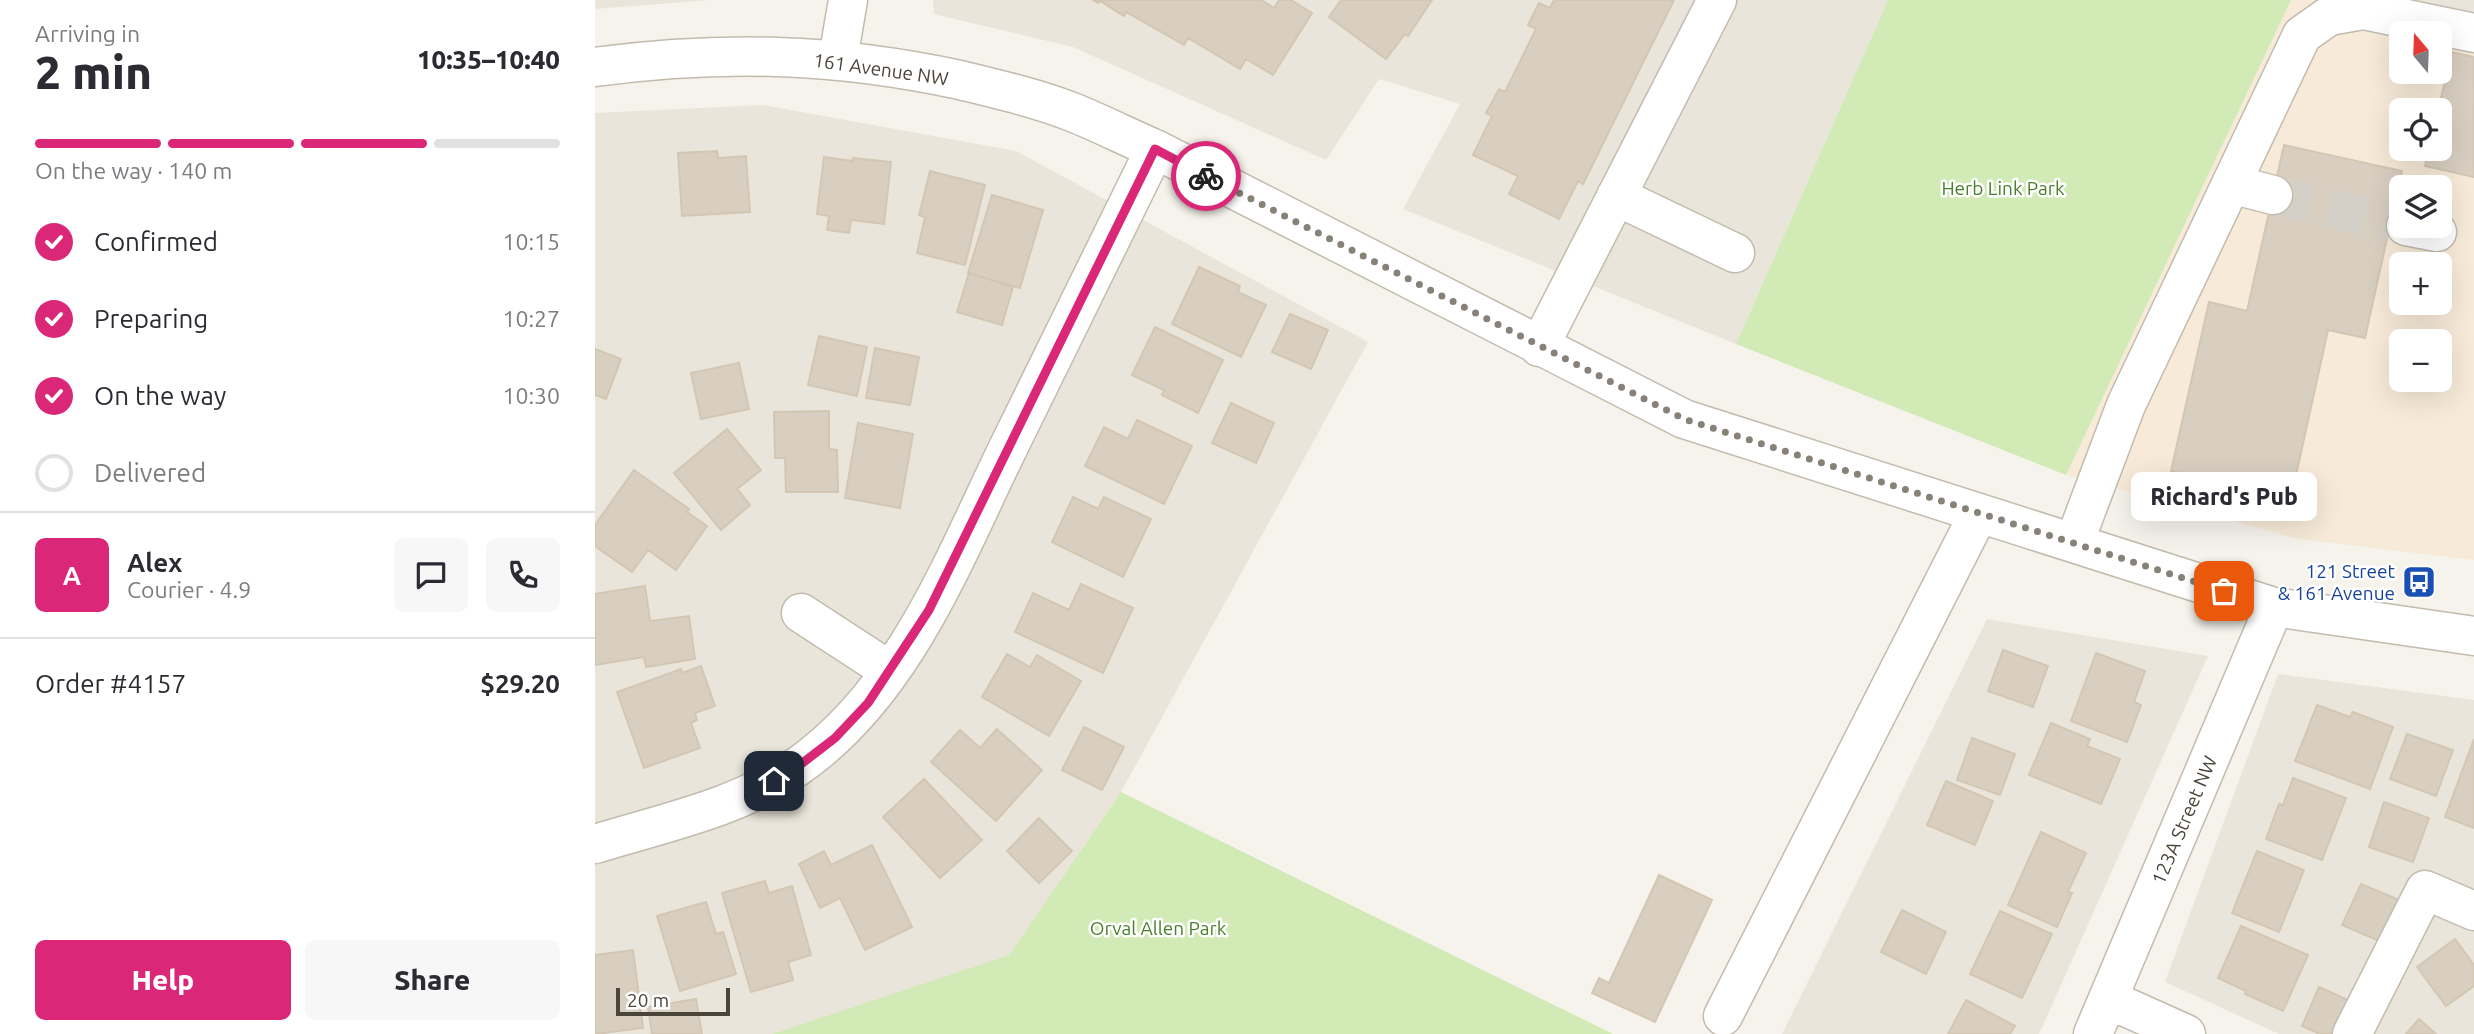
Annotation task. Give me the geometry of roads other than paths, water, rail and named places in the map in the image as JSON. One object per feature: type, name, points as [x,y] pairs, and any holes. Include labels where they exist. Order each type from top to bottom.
[{"type":"street","points":[[838,60],[848,0]]},
{"type":"street","points":[[1539,347],[1717,0]]},
{"type":"street","points":[[2074,543],[2126,405],[2302,35],[2329,16],[2363,10],[2474,33]]},
{"type":"street","name":"161 Avenue NW","points":[[595,67],[638,61],[707,57],[771,56],[838,60],[921,72],[995,88],[1072,111],[1155,149],[1684,419],[2274,607],[2474,636]]},
{"type":"street","points":[[595,844],[753,793],[785,775],[835,738],[868,703],[929,610],[1155,149]]},
{"type":"street","points":[[2231,184],[2273,195]]},
{"type":"street","points":[[1616,196],[1735,253]]},
{"type":"street","points":[[1723,1016],[1979,513]]},
{"type":"street","name":"123A Street NW","points":[[2094,1034],[2274,607]]},
{"type":"street","points":[[801,613],[890,671]]},
{"type":"street","points":[[2352,1034],[2425,890],[2474,911]]},
{"type":"street","points":[[2108,999],[2186,1034]]},
{"type":"tunnel","points":[[2273,195],[2389,222]]},
{"type":"place","name":"121 Street & 161 Avenue","points":[[2419,582]]},
{"type":"place","name":"Richard's Pub","points":[[2224,591]]},
{"type":"park label","name":"Herb Link Park","points":[[2003,188]]},
{"type":"park label","name":"Orval Allen Park","points":[[1158,928]]}]
